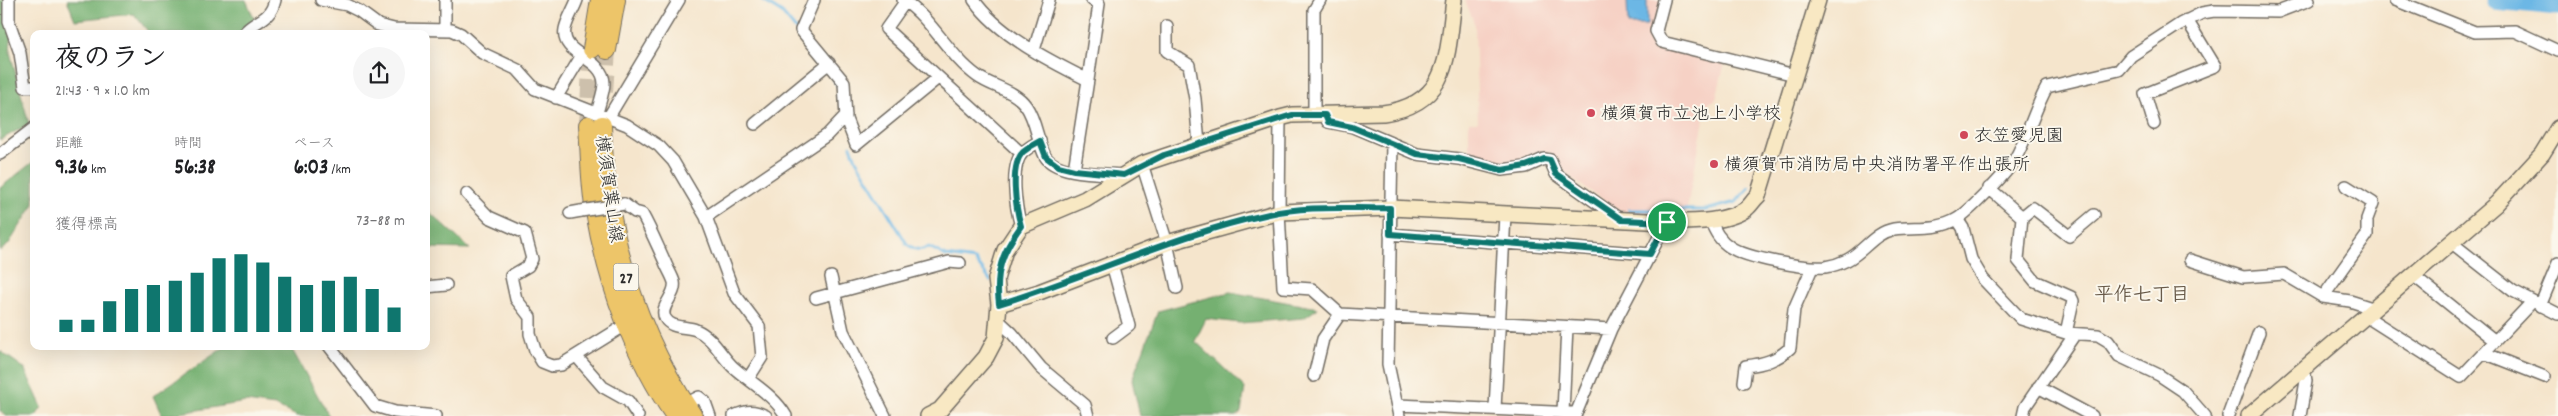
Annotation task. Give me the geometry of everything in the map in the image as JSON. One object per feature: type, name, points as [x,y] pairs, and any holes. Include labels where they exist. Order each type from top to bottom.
[{"type":"main road","points":[[594,52],[600,0]]},
{"type":"main road","points":[[594,52],[616,0]]},
{"type":"main road","name":"横須賀葉山線","points":[[599,120],[595,212],[615,292],[647,368],[684,412]]},
{"type":"main road","name":"横須賀葉山線","points":[[599,120],[606,187],[621,260],[633,299],[650,342],[684,412]]},
{"type":"street","points":[[9,0],[9,22],[20,53],[24,87],[30,87]]},
{"type":"street","points":[[246,30],[267,17],[275,0]]},
{"type":"street","points":[[321,0],[347,5],[359,10],[378,25],[394,29],[445,30],[460,34],[482,53],[518,70],[535,89],[599,120],[627,125],[663,150],[690,186],[706,217],[734,293],[759,326],[762,357],[748,379]]},
{"type":"street","points":[[445,0],[445,30]]},
{"type":"street","points":[[577,0],[565,29],[568,46],[594,52]]},
{"type":"street","points":[[599,120],[679,0]]},
{"type":"street","points":[[814,0],[801,30],[844,82],[846,115],[856,145],[938,78]]},
{"type":"street","points":[[974,0],[985,16],[1034,50],[1088,80]]},
{"type":"street","points":[[1034,50],[1049,0]]},
{"type":"street","points":[[1074,170],[1099,4],[1092,0]]},
{"type":"street","points":[[1320,0],[1314,10],[1320,115],[1328,122],[1352,127],[1417,154],[1459,159],[1502,170],[1526,166],[1544,159],[1550,160],[1556,174],[1622,220]]},
{"type":"street","points":[[928,416],[940,410],[986,356],[996,338],[999,304],[996,279],[1005,250],[1021,226],[1084,199],[1142,164],[1280,118],[1398,111],[1418,103],[1435,87],[1446,64],[1454,0]]},
{"type":"street","points":[[1664,0],[1656,31],[1662,42],[1795,75]]},
{"type":"street","points":[[999,304],[1039,292],[1167,243],[1279,212],[1390,208],[1667,222],[1710,220],[1733,215],[1747,208],[1758,196],[1818,0]]},
{"type":"street","points":[[1710,220],[1717,236],[1731,247],[1749,255],[1812,268],[1828,267],[1859,253],[1876,236],[1894,230],[1934,227],[1957,219],[2014,160],[2030,126],[2037,104],[2047,87],[2119,70],[2131,56],[2187,20],[2202,13],[2214,10],[2278,12],[2309,0]]},
{"type":"street","points":[[2395,0],[2475,32],[2515,31],[2558,51]]},
{"type":"street","points":[[1022,153],[886,29],[904,1],[926,20],[965,67],[979,78],[1006,90],[1026,105],[1046,157],[1058,166],[1074,170],[1124,175]]},
{"type":"street","points":[[2154,124],[2145,94],[2215,66],[2187,20]]},
{"type":"street","points":[[1168,26],[1167,51],[1189,64],[1195,99],[1199,144]]},
{"type":"street","points":[[556,98],[594,52]]},
{"type":"street","points":[[594,52],[604,82],[599,120]]},
{"type":"street","points":[[755,124],[829,63]]},
{"type":"street","points":[[706,217],[827,135],[846,115]]},
{"type":"street","points":[[1280,118],[1279,212],[1283,287],[1312,290],[1340,314],[1611,329]]},
{"type":"street","points":[[2249,416],[2368,311],[2452,242],[2507,192],[2542,154],[2558,128]]},
{"type":"street","points":[[0,154],[30,131]]},
{"type":"street","points":[[1021,226],[1016,207],[1015,188],[1022,153],[1040,141]]},
{"type":"street","points":[[1392,143],[1388,364],[1399,411],[1495,409],[1576,414],[1611,329],[1667,222]]},
{"type":"street","points":[[1142,164],[1167,243],[1177,288]]},
{"type":"street","points":[[2323,297],[2367,235],[2366,219],[2373,202],[2346,186]]},
{"type":"street","points":[[1989,188],[2022,217]]},
{"type":"street","points":[[466,194],[489,217],[525,233],[532,259],[528,266],[511,276],[516,299],[530,317],[530,334],[535,350],[542,362],[552,366],[561,366],[627,324]]},
{"type":"street","points":[[576,212],[624,204],[635,212],[642,214],[656,237],[675,284],[673,293],[664,309],[665,317],[671,324],[696,330],[704,335],[724,353],[731,365],[772,398],[786,416]]},
{"type":"street","points":[[2023,416],[2024,407],[2070,334],[2074,302],[2071,297],[2036,281],[2018,260],[2022,217],[2033,208],[2068,236],[2094,215]]},
{"type":"street","points":[[1495,409],[1505,214]]},
{"type":"street","points":[[1957,219],[1963,228],[1971,259],[1983,279],[2021,319],[2070,334],[2098,335],[2108,341],[2119,356],[2158,374],[2183,391],[2205,416]]},
{"type":"street","points":[[1390,234],[1650,254]]},
{"type":"street","points":[[2452,242],[2513,291],[2558,314]]},
{"type":"street","points":[[2190,260],[2243,278],[2284,274],[2323,297],[2350,301],[2368,311],[2461,377],[2495,341],[2536,304],[2558,263]]},
{"type":"street","points":[[816,298],[949,262],[960,263]]},
{"type":"street","points":[[1112,264],[1129,326],[1113,338]]},
{"type":"street","points":[[1744,382],[1746,366],[1763,364],[1781,356],[1790,348],[1794,309],[1812,268]]},
{"type":"street","points":[[2413,275],[2495,341]]},
{"type":"street","points":[[831,277],[843,331],[873,387],[885,416]]},
{"type":"street","points":[[430,287],[446,285]]},
{"type":"street","points":[[1314,376],[1323,339],[1340,314]]},
{"type":"street","points":[[998,320],[1012,332],[1042,368],[1086,405],[1088,416]]},
{"type":"street","points":[[1563,412],[1568,326]]},
{"type":"street","points":[[2228,416],[2259,332]]},
{"type":"street","points":[[333,350],[375,406],[394,412],[436,416]]},
{"type":"street","points":[[2484,353],[2545,377]]},
{"type":"street","points":[[576,356],[603,386],[628,401],[638,416]]},
{"type":"street","points":[[2300,416],[2306,381],[2304,369]]},
{"type":"street","points":[[2038,387],[2092,416]]},
{"type":"street","points":[[684,412],[700,397],[706,402],[710,416]]},
{"type":"street","points":[[734,416],[744,411],[755,410],[766,416]]},
{"type":"shaded area","name":"横須賀市立池上小学校","points":[[1465,0],[1663,0],[1652,38],[1659,45],[1725,62],[1716,99],[1707,104],[1686,213],[1672,215],[1623,212],[1575,181],[1563,170],[1550,153],[1541,158],[1536,156],[1509,164],[1469,155],[1469,122],[1478,122],[1475,25]]},
{"type":"green space","points":[[0,0],[14,0],[10,52],[29,124],[0,140]]},
{"type":"green space","points":[[67,0],[246,0],[259,30],[147,30],[134,14],[75,20]]},
{"type":"green space","points":[[30,164],[30,210],[8,245],[0,251],[0,188]]},
{"type":"green space","points":[[430,213],[470,249],[430,248]]},
{"type":"green space","points":[[1230,292],[1318,308],[1304,318],[1240,323],[1206,319],[1195,341],[1245,388],[1241,412],[1236,416],[1140,416],[1132,380],[1158,311]]},
{"type":"green space","points":[[220,350],[292,350],[329,416],[297,416],[275,406],[246,402],[162,416],[153,396]]},
{"type":"green space","points":[[0,351],[24,368],[42,407],[36,416],[6,416],[0,411]]},
{"type":"water","points":[[1627,0],[1647,0],[1647,25],[1628,25]]},
{"type":"waterway","points":[[762,0],[782,13],[797,31]]},
{"type":"waterway","points":[[2495,0],[2558,6]]},
{"type":"waterway","points":[[828,71],[840,89]]},
{"type":"waterway","points":[[851,146],[856,160],[907,244],[912,248],[923,249],[929,247],[946,256],[975,260],[990,280]]},
{"type":"waterway","points":[[1629,210],[1706,210],[1736,202],[1749,188]]},
{"type":"tunnel","points":[[588,125],[592,49]]},
{"type":"tunnel","points":[[604,92],[607,50]]},
{"type":"place","name":"横須賀市立池上小学校","points":[[1591,113]]},
{"type":"place","name":"衣笠愛児園","points":[[1964,135]]},
{"type":"place","name":"横須賀市消防局中央消防署平作出張所","points":[[1714,164]]},
{"type":"district","name":"平作七丁目","points":[[2142,293]]},
{"type":"route","points":[[1292,115],[1325,115],[1328,122],[1352,127],[1417,154],[1459,159],[1502,170],[1511,170],[1544,159],[1550,160],[1556,174],[1622,220],[1667,222],[1650,254],[1390,234],[1390,208],[1290,211],[1268,214],[1167,243],[1039,292],[999,304],[996,279],[1005,250],[1021,226],[1016,207],[1015,181],[1022,153],[1040,141],[1046,157],[1058,166],[1074,170],[1124,175],[1142,164],[1164,155],[1292,115]]}]
